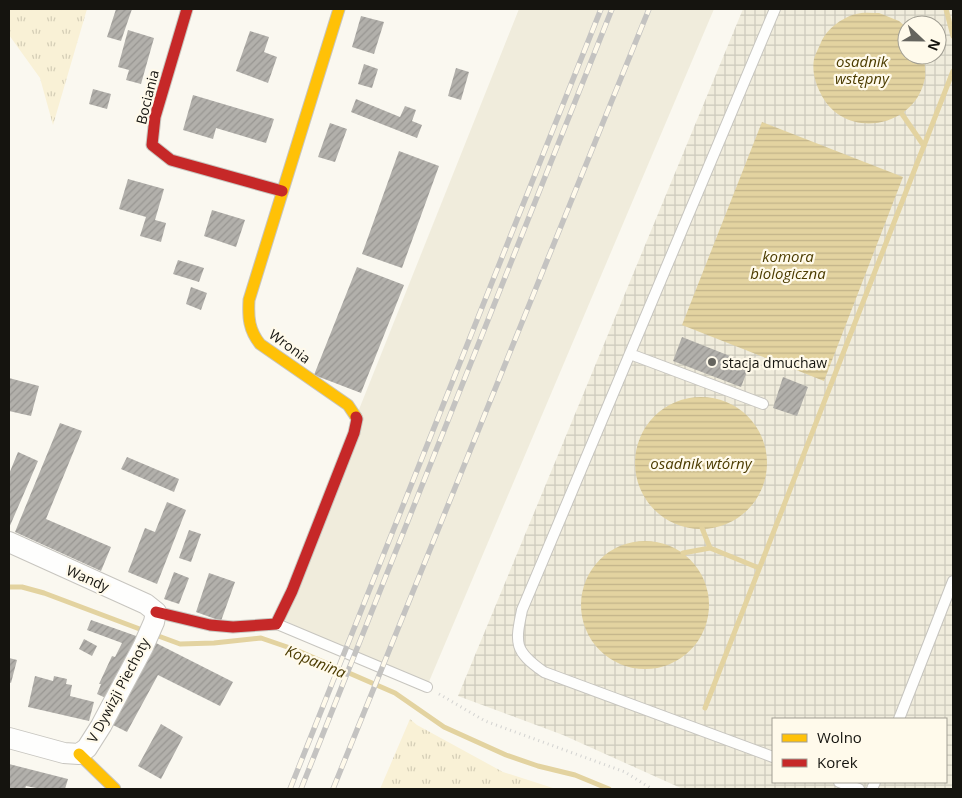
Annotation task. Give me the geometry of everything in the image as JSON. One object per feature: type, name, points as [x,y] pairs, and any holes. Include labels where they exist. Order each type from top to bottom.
[{"type":"street","name":"Bociania","points":[[187,9],[155,117],[152,145],[171,160],[282,191]]},
{"type":"street","name":"Wronia","points":[[276,624],[292,591],[354,433],[356,419],[348,406],[260,344],[252,334],[248,323],[249,300],[339,9]]},
{"type":"street","name":"Wandy","points":[[9,542],[146,604],[155,617]]},
{"type":"street","points":[[155,617],[233,627],[276,624]]},
{"type":"street","name":"V Dywizji Piechoty","points":[[79,754],[87,748],[101,726],[143,647],[155,617]]},
{"type":"street","name":"V Dywizji Piechoty","points":[[9,738],[64,753],[79,754],[115,789]]},
{"type":"lane","points":[[772,757],[544,672],[529,661],[518,648],[518,634],[522,610],[775,9]]},
{"type":"lane","points":[[630,354],[763,404]]},
{"type":"lane","points":[[899,718],[953,581]]},
{"type":"lane","points":[[276,624],[427,687]]},
{"type":"lane","points":[[842,783],[860,789]]},
{"type":"path","points":[[427,687],[484,721],[625,772],[652,789]]},
{"type":"shaded area","points":[[519,9],[714,9],[425,691],[282,619],[358,412]]},
{"type":"shaded area","points":[[743,9],[953,9],[953,789],[683,789],[563,735],[458,696]]},
{"type":"green space","points":[[9,9],[87,9],[53,125],[40,78],[9,35]]},
{"type":"green space","points":[[410,719],[417,725],[503,772],[556,789],[380,789]]},
{"type":"water","name":"osadnik wstępny","points":[[879,13],[897,20],[897,65],[925,65],[925,78],[919,96],[907,109],[893,118],[877,123],[860,123],[844,118],[830,108],[820,92],[813,63],[822,40],[830,30],[850,16]]},
{"type":"water","name":"komora biologiczna","points":[[762,122],[903,177],[824,381],[682,325]]},
{"type":"water","name":"osadnik wtórny","points":[[701,397],[714,398],[726,402],[748,416],[762,438],[766,450],[766,476],[762,488],[748,510],[726,524],[714,528],[701,529],[688,528],[676,524],[654,510],[640,488],[636,476],[635,463],[636,450],[640,438],[654,416],[676,402],[688,398]]},
{"type":"water","points":[[645,541],[669,546],[690,560],[704,581],[709,605],[704,629],[690,650],[669,664],[645,669],[621,664],[600,650],[586,629],[581,605],[586,581],[600,560],[621,546]]},
{"type":"building","points":[[116,9],[132,9],[121,41],[107,37]]},
{"type":"building","points":[[361,16],[384,22],[374,54],[352,47]]},
{"type":"building","points":[[128,30],[154,38],[141,84],[126,80],[129,70],[118,67]]},
{"type":"building","points":[[250,31],[269,37],[264,52],[277,57],[268,83],[236,71]]},
{"type":"building","points":[[364,64],[378,69],[372,88],[358,84]]},
{"type":"building","points":[[456,68],[469,72],[461,100],[448,96]]},
{"type":"building","points":[[93,89],[111,94],[107,109],[89,104]]},
{"type":"building","points":[[193,95],[274,119],[266,143],[216,128],[213,139],[183,130]]},
{"type":"building","points":[[356,99],[400,117],[405,106],[416,110],[412,121],[422,125],[417,138],[351,112]]},
{"type":"building","points":[[330,123],[347,129],[335,162],[318,157]]},
{"type":"building","points":[[399,151],[439,166],[402,268],[362,254]]},
{"type":"building","points":[[128,179],[164,189],[155,220],[166,223],[161,242],[140,236],[146,217],[119,209]]},
{"type":"building","points":[[212,210],[245,220],[236,247],[204,236]]},
{"type":"building","points":[[178,260],[204,268],[199,282],[173,274]]},
{"type":"building","points":[[357,267],[404,285],[361,393],[314,375]]},
{"type":"building","points":[[191,287],[207,293],[201,310],[186,304]]},
{"type":"building","name":"stacja dmuchaw","points":[[682,337],[750,364],[741,387],[673,361]]},
{"type":"building","points":[[783,377],[808,387],[797,416],[773,408]]},
{"type":"building","points":[[9,378],[39,386],[31,416],[9,411]]},
{"type":"building","points":[[60,423],[82,431],[46,519],[111,547],[101,571],[15,532]]},
{"type":"building","points":[[18,452],[38,461],[9,528],[9,474]]},
{"type":"building","points":[[127,457],[179,479],[174,492],[121,469]]},
{"type":"building","points":[[167,502],[186,510],[157,584],[128,572],[145,528],[155,532]]},
{"type":"building","points":[[189,530],[201,534],[191,562],[179,558]]},
{"type":"building","points":[[174,572],[189,578],[179,604],[164,599]]},
{"type":"building","points":[[209,573],[235,582],[221,621],[196,612]]},
{"type":"building","points":[[91,620],[139,637],[108,699],[97,694],[101,684],[99,684],[112,656],[115,657],[122,643],[87,630]]},
{"type":"building","points":[[84,639],[97,646],[92,656],[79,649]]},
{"type":"building","points":[[156,643],[233,682],[220,706],[158,675],[127,732],[113,725]]},
{"type":"building","points":[[9,658],[17,660],[11,683],[9,682]]},
{"type":"building","points":[[35,676],[53,681],[54,676],[67,679],[66,684],[72,685],[70,696],[94,702],[89,721],[28,707]]},
{"type":"building","points":[[161,724],[183,737],[161,779],[138,766]]},
{"type":"building","points":[[9,764],[68,779],[65,789],[41,789],[26,786],[25,789],[9,789]]},
{"type":"waterway","points":[[946,9],[953,36]]},
{"type":"waterway","points":[[705,708],[953,71]]},
{"type":"waterway","points":[[902,114],[924,146]]},
{"type":"waterway","points":[[702,528],[710,548],[759,568]]},
{"type":"waterway","points":[[683,553],[710,548]]},
{"type":"waterway","name":"Kopanina","points":[[9,587],[22,587],[44,593],[145,631]]},
{"type":"waterway","name":"Kopanina","points":[[153,634],[180,644],[214,643],[261,638],[296,650],[395,693],[444,727],[506,755],[538,766],[575,775],[609,789]]},
{"type":"railway","points":[[290,789],[601,9]]},
{"type":"railway","points":[[301,789],[612,9]]},
{"type":"railway","points":[[333,789],[649,9]]},
{"type":"traffic: slow","points":[[339,9],[249,300],[249,312],[251,329],[260,344],[348,405],[356,417]]},
{"type":"traffic: slow","points":[[79,754],[115,789]]},
{"type":"traffic: jam","points":[[187,9],[155,117],[152,145],[171,160],[282,191]]},
{"type":"traffic: jam","points":[[156,612],[210,625],[233,627],[276,624],[292,591],[354,433],[356,417]]},
{"type":"place","name":"stacja dmuchaw","points":[[712,362]]}]
